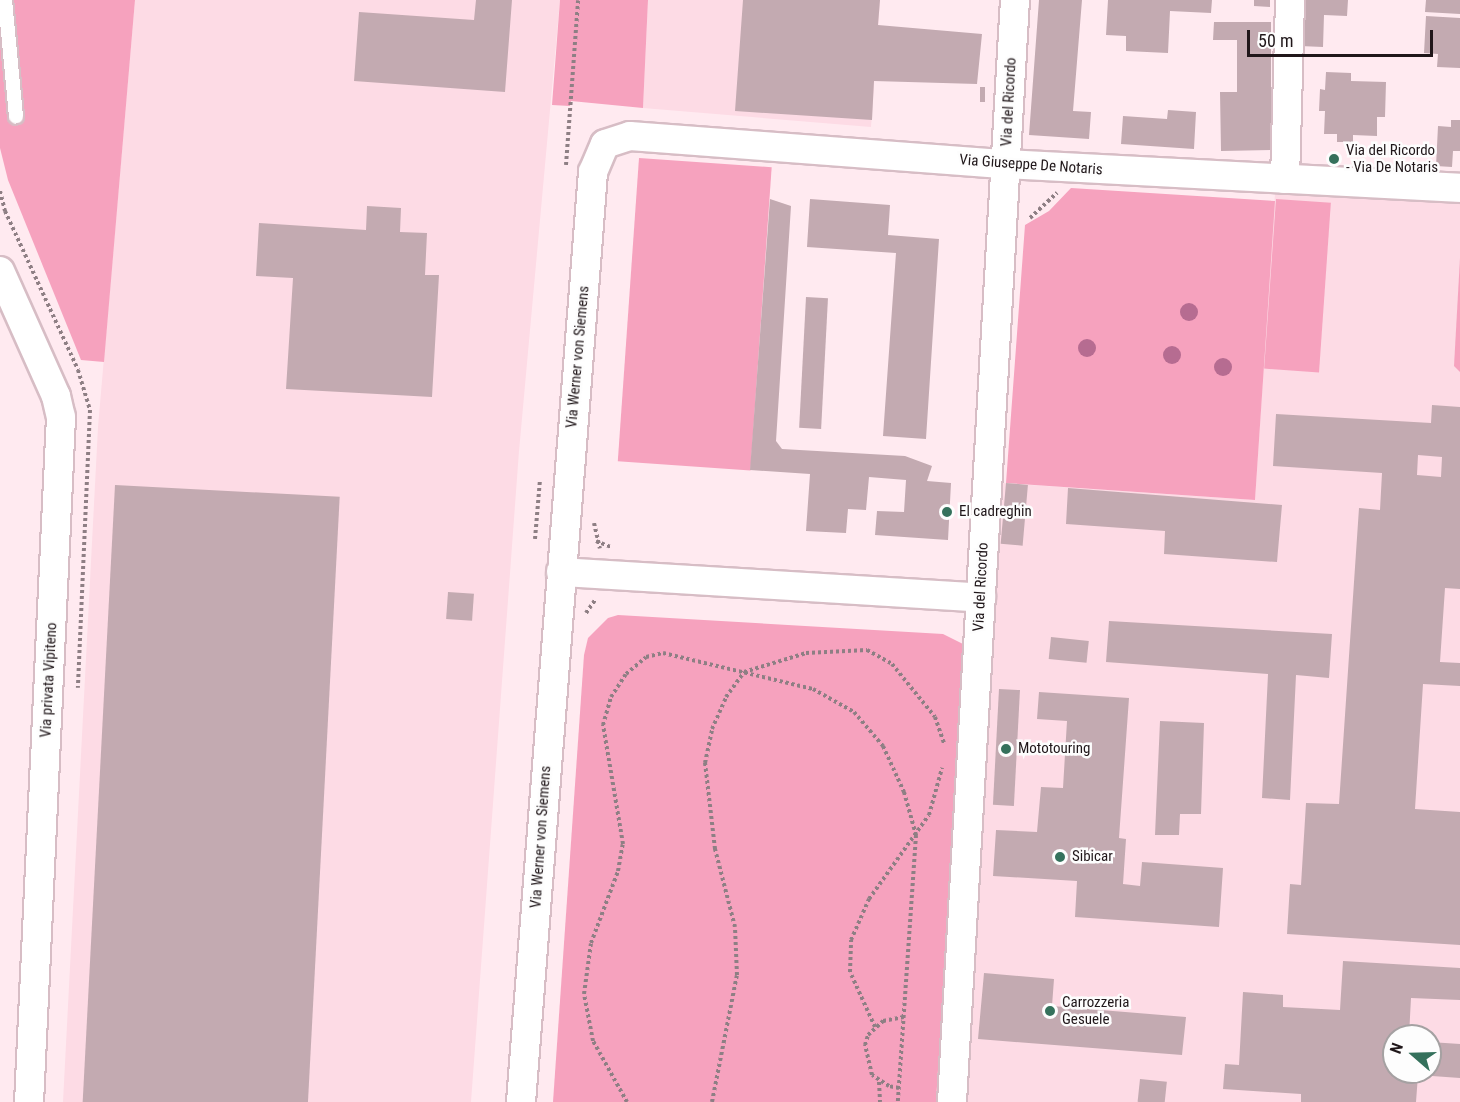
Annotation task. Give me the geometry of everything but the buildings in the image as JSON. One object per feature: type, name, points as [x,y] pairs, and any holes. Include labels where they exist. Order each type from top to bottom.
[{"type":"street","name":"Via del Ricordo","points":[[952,1102],[1015,0]]},
{"type":"street","points":[[1285,179],[1290,0]]},
{"type":"street","name":"Via Giuseppe De Notaris","points":[[605,144],[630,136],[1005,164],[1460,188]]},
{"type":"street","name":"Via Werner von Siemens","points":[[520,1102],[593,172],[597,156],[605,144]]},
{"type":"street","name":"Via privata Vipiteno","points":[[0,271],[56,396],[60,417],[29,1102]]},
{"type":"street","points":[[561,572],[981,598]]},
{"type":"lane","points":[[5,0],[16,116]]},
{"type":"path","points":[[565,177],[578,0]]},
{"type":"path","points":[[1020,221],[1050,203],[1074,168]]},
{"type":"path","points":[[597,541],[621,552]]},
{"type":"path","points":[[712,1102],[732,1011],[737,947],[715,849],[705,763],[715,718],[744,672],[822,651],[852,648],[874,652],[892,664],[935,717],[944,747]]},
{"type":"path","points":[[627,1102],[593,1041],[585,1001],[588,955],[618,871],[623,844],[620,809],[604,750],[604,714],[626,674],[654,654],[683,656],[813,689],[865,722],[895,769],[916,835],[898,1102]]},
{"type":"path","points":[[875,1027],[850,972],[851,939],[868,899],[916,835],[934,803],[943,765]]},
{"type":"path","points":[[880,1102],[879,1082],[864,1056],[868,1035],[884,1021],[904,1017]]},
{"type":"path","points":[[879,1082],[899,1088]]},
{"type":"shaded area","points":[[0,0],[135,0],[104,362],[81,360],[8,180],[0,148]]},
{"type":"shaded area","points":[[135,0],[560,0],[519,451],[471,1102],[63,1102],[98,427]]},
{"type":"shaded area","points":[[560,0],[648,0],[643,108],[571,101],[570,106],[552,105]]},
{"type":"shaded area","points":[[648,0],[880,0],[871,127],[643,108]]},
{"type":"shaded area","points":[[639,158],[772,167],[750,471],[618,461]]},
{"type":"shaded area","points":[[1276,178],[1460,189],[1460,1102],[955,1102],[987,482],[1255,500]]},
{"type":"shaded area","points":[[1071,188],[1275,201],[1255,500],[1006,483],[1025,225],[1049,211]]},
{"type":"shaded area","points":[[1276,199],[1331,203],[1319,372],[1264,369]]},
{"type":"shaded area","points":[[1460,258],[1460,372],[1454,366]]},
{"type":"shaded area","points":[[618,615],[943,634],[965,645],[936,1102],[553,1102],[584,655],[588,638],[608,618]]},
{"type":"place","name":"Via del Ricordo - Via De Notaris","points":[[1334,159]]},
{"type":"place","name":"El cadreghin","points":[[947,512]]},
{"type":"place","name":"Mototouring","points":[[1006,749]]},
{"type":"place","name":"Sibicar","points":[[1060,857]]},
{"type":"place","name":"Carrozzeria Gesuele","points":[[1050,1011]]}]
